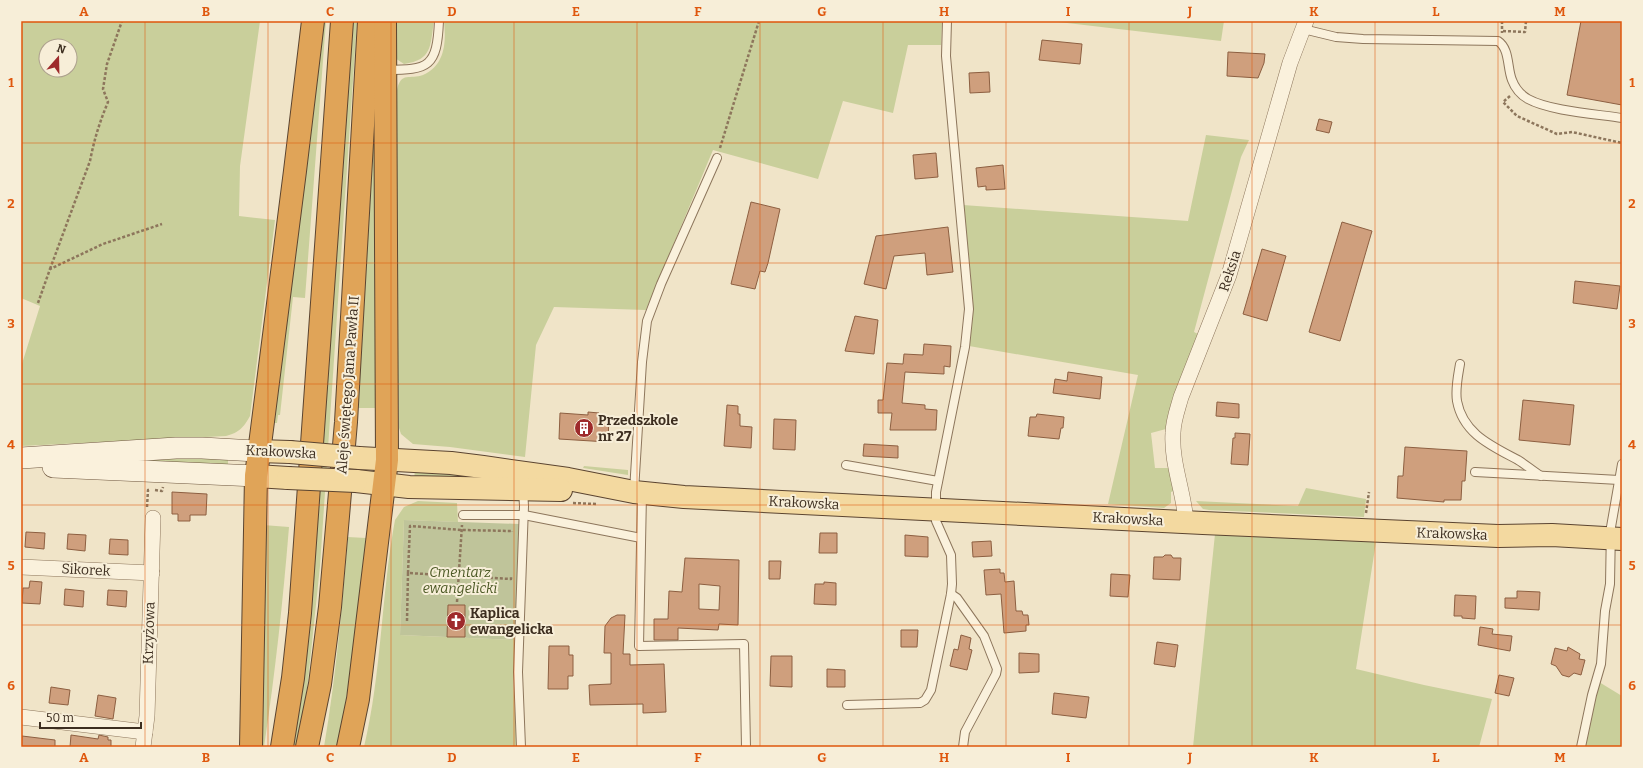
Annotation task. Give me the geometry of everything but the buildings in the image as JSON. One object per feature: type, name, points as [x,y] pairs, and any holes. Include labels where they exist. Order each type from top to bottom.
[{"type":"highway","points":[[251,747],[256,476],[258,450],[295,172],[313,21]]},
{"type":"highway","points":[[282,747],[293,678],[301,605],[342,21]]},
{"type":"highway","name":"Aleje świętego Jana Pawła II","points":[[307,747],[320,684],[330,607],[338,516],[347,398],[369,21]]},
{"type":"highway","points":[[348,747],[358,699],[387,460],[385,21]]},
{"type":"main road","name":"Krakowska","points":[[21,458],[176,448],[258,450],[387,460],[451,463],[568,479],[638,492]]},
{"type":"main road","name":"Krakowska","points":[[21,465],[356,481],[410,487],[638,492],[740,500],[1186,522],[1498,536],[1616,538]]},
{"type":"street","name":"Reksia","points":[[1186,522],[1176,472],[1173,433],[1176,415],[1181,397],[1229,275],[1290,63],[1304,25]]},
{"type":"street","name":"Krzyżowa","points":[[144,740],[152,573],[153,518]]},
{"type":"street","name":"Sikorek","points":[[21,567],[152,573]]},
{"type":"street","points":[[21,717],[144,740]]},
{"type":"lane","points":[[385,70],[415,69],[425,66],[432,58],[436,48],[439,21]]},
{"type":"lane","points":[[847,705],[920,703],[925,700],[931,690],[951,594],[952,565],[950,555],[936,521],[936,509],[938,480],[965,348],[969,309],[946,56],[947,21]]},
{"type":"lane","points":[[1304,25],[1336,37],[1498,41],[1502,43],[1505,49],[1514,85],[1528,99],[1541,104],[1569,110],[1622,118]]},
{"type":"lane","points":[[717,158],[661,284],[647,320],[642,362],[638,492],[641,538],[639,646],[744,644],[746,747]]},
{"type":"lane","points":[[1460,364],[1457,384],[1457,400],[1461,413],[1469,426],[1481,440],[1520,461],[1541,476]]},
{"type":"lane","points":[[1581,747],[1592,695],[1601,664],[1605,611],[1616,538],[1619,480],[1622,464]]},
{"type":"lane","points":[[846,466],[938,480]]},
{"type":"lane","points":[[1475,472],[1619,480]]},
{"type":"lane","points":[[521,747],[518,672],[524,515],[523,489]]},
{"type":"lane","points":[[463,515],[524,515],[641,538]]},
{"type":"lane","points":[[951,594],[957,598],[984,636],[997,669],[996,674],[965,732],[963,747]]},
{"type":"path","points":[[38,303],[90,161],[95,140],[108,102],[103,89],[107,64],[122,21]]},
{"type":"path","points":[[717,158],[759,21]]},
{"type":"path","points":[[1502,31],[1525,32],[1526,21]]},
{"type":"path","points":[[1514,94],[1503,102],[1516,116],[1524,121],[1557,134],[1572,132],[1622,143]]},
{"type":"path","points":[[50,269],[103,244],[162,224]]},
{"type":"path","points":[[1365,520],[1368,492]]},
{"type":"path","points":[[457,602],[463,515]]},
{"type":"path","points":[[407,621],[410,526],[462,530],[512,531],[512,539]]},
{"type":"path","points":[[408,573],[511,579],[511,571]]},
{"type":"green space","points":[[21,21],[260,21],[240,166],[239,216],[275,220],[250,416],[243,427],[235,433],[226,436],[21,446],[21,367],[40,306],[21,298]]},
{"type":"green space","points":[[323,21],[326,21],[305,298],[293,297],[280,415],[278,415],[277,423],[271,423]]},
{"type":"green space","points":[[351,21],[357,21],[320,566],[308,681],[298,747],[291,747]]},
{"type":"green space","points":[[392,21],[434,21],[430,44],[425,55],[413,62],[404,64],[395,58]]},
{"type":"green space","points":[[444,21],[942,21],[941,45],[908,45],[893,113],[843,101],[818,179],[713,150],[646,310],[554,307],[536,345],[525,457],[450,447],[413,444],[401,434],[399,428],[397,331],[397,90],[401,80],[404,78],[423,75],[431,71],[436,65],[443,52],[445,36]]},
{"type":"green space","points":[[1050,21],[1224,21],[1221,41]]},
{"type":"green space","points":[[377,87],[380,429],[375,429],[375,408],[357,408],[364,268]]},
{"type":"green space","points":[[1206,135],[1249,140],[1241,157],[1194,332],[1200,335],[1171,410],[1166,429],[1151,433],[1155,468],[1169,468],[1174,491],[1171,492],[1171,503],[1164,508],[1108,504],[1138,375],[969,346],[972,311],[969,258],[963,205],[1188,221]]},
{"type":"green space","points":[[228,455],[228,465],[130,461]]},
{"type":"green space","points":[[584,466],[628,470],[628,475],[583,468]]},
{"type":"green space","points":[[415,470],[443,471],[510,481],[414,480]]},
{"type":"green space","points":[[1306,488],[1366,499],[1364,517],[1209,510],[1203,509],[1196,501],[1298,506]]},
{"type":"green space","points":[[418,501],[457,503],[458,522],[404,520],[400,635],[515,640],[513,681],[517,747],[364,747],[370,719],[378,662],[390,548],[395,520],[404,507]]},
{"type":"green space","name":"Cmentarz ewangelicki","points":[[404,520],[519,524],[515,640],[400,635]]},
{"type":"green space","points":[[263,525],[289,527],[268,720],[264,747],[258,747]]},
{"type":"green space","points":[[1215,534],[1376,542],[1356,669],[1492,699],[1479,747],[1193,747]]},
{"type":"green space","points":[[348,537],[366,538],[350,669],[338,747],[324,747],[341,616]]},
{"type":"green space","points":[[1599,682],[1622,696],[1622,747],[1584,747]]},
{"type":"place","name":"Przedszkole nr 27","points":[[584,428]]},
{"type":"place","name":"Kaplica ewangelicka","points":[[456,621]]}]
